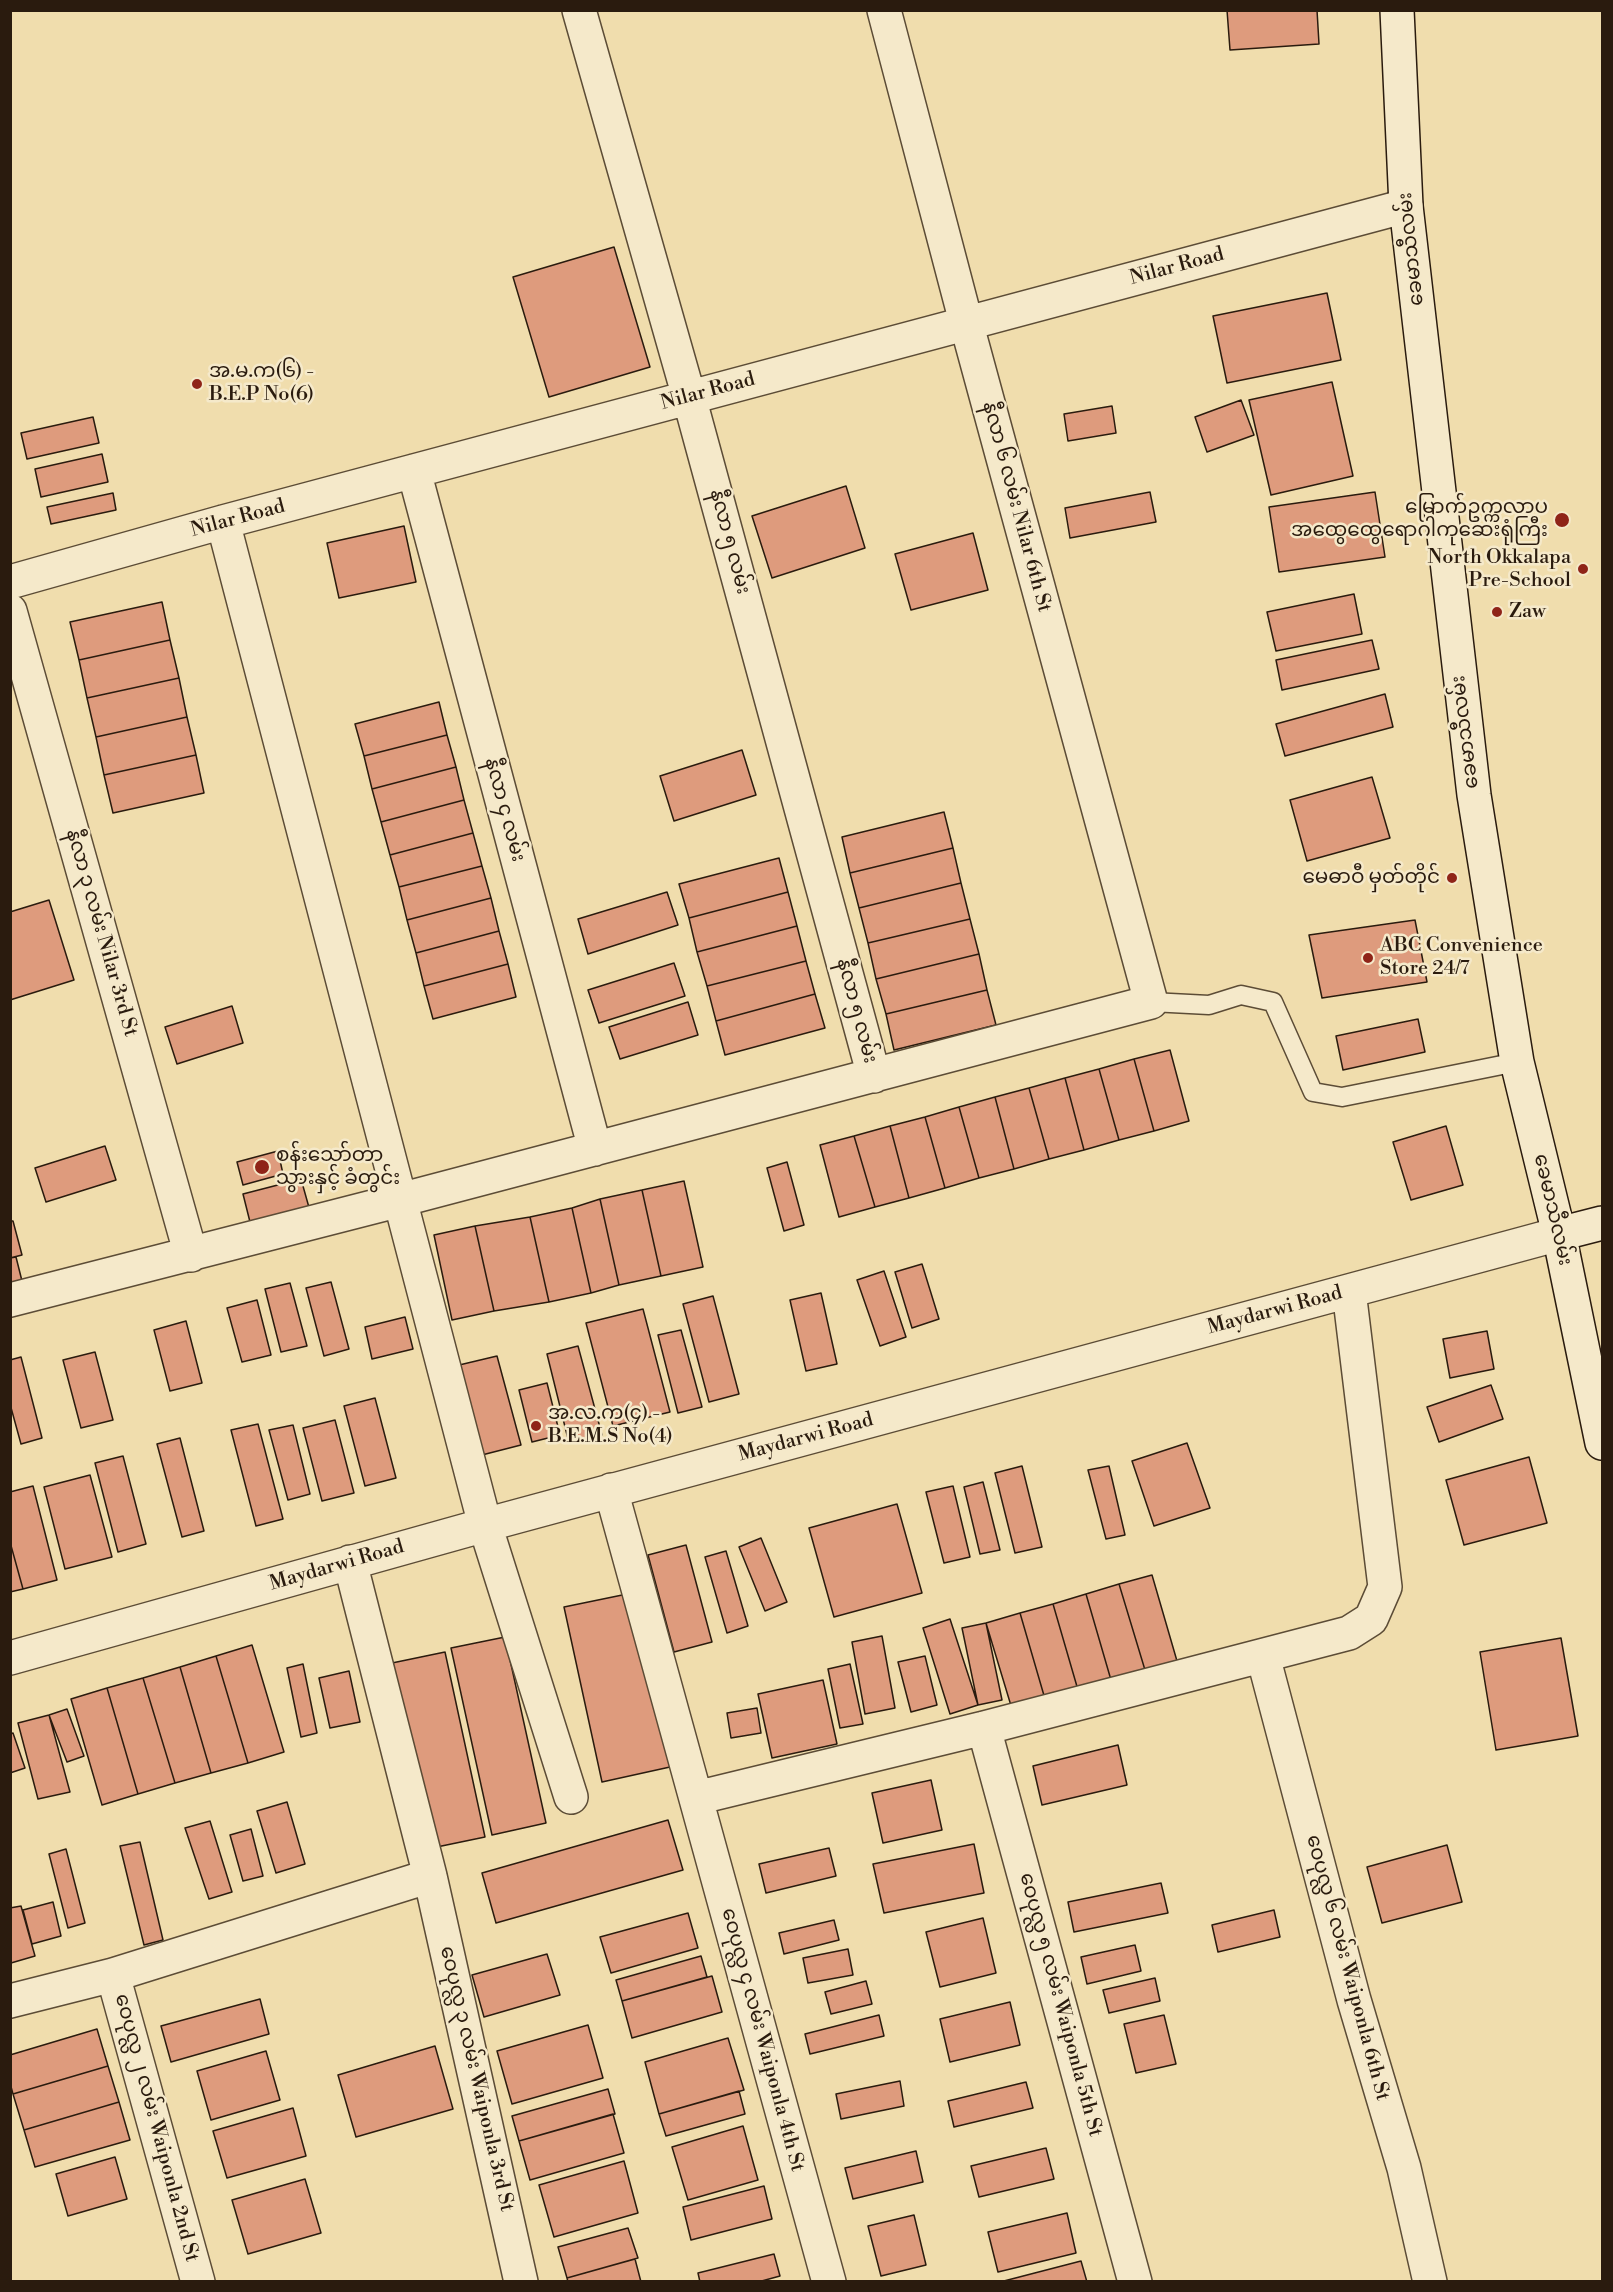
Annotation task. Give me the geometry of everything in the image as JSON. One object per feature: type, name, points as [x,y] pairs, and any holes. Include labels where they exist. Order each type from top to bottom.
[{"type":"street","name":"နီလာ ၅ လမ်း","points":[[579,10],[689,397],[874,1076]]},
{"type":"street","name":"နီလာ ၆ လမ်း Nilar 6th St","points":[[884,10],[966,322],[1151,1002]]},
{"type":"street","name":"ခေမာသီလမ်း","points":[[1397,10],[1406,206],[1474,795],[1517,1062],[1559,1234],[1602,1443]]},
{"type":"street","name":"Nilar Road","points":[[10,582],[222,522],[1406,206]]},
{"type":"street","name":"နီလာ ၄ လမ်း","points":[[414,471],[595,1149]]},
{"type":"street","points":[[222,522],[485,1524],[571,1797]]},
{"type":"street","name":"နီလာ ၃ လမ်း Nilar 3rd St","points":[[10,611],[191,1255]]},
{"type":"street","points":[[10,1300],[191,1255],[1151,1002]]},
{"type":"street","name":"Maydarwi Road","points":[[10,1658],[485,1524],[1602,1223]]},
{"type":"street","points":[[696,1798],[984,1728],[1263,1656],[1349,1633],[1371,1619],[1385,1587],[1349,1291]]},
{"type":"street","name":"ဝေပုလ္လ ၄ လမ်း Waiponla 4th St","points":[[611,1490],[828,2282]]},
{"type":"street","name":"ဝေပုလ္လ ၃ လမ်း Waiponla 3rd St","points":[[350,1563],[430,1876],[521,2282]]},
{"type":"street","name":"ဝေပုလ္လ ၆ လမ်း Waiponla 6th St","points":[[1263,1656],[1354,2000],[1404,2168],[1430,2282]]},
{"type":"street","name":"ဝေပုလ္လ ၅ လမ်း Waiponla 5th St","points":[[984,1728],[1135,2282]]},
{"type":"street","points":[[10,2001],[113,1975],[430,1876]]},
{"type":"street","name":"ဝေပုလ္လ ၂ လမ်း Waiponla 2nd St","points":[[113,1975],[198,2282]]},
{"type":"lane","points":[[1151,1002],[1209,1005],[1241,995],[1273,1002],[1313,1092],[1342,1097],[1517,1062]]},
{"type":"building","points":[[1227,10],[1317,10],[1319,44],[1230,50]]},
{"type":"building","points":[[614,247],[650,367],[549,397],[513,277]]},
{"type":"building","points":[[1327,293],[1341,360],[1227,383],[1213,316]]},
{"type":"building","points":[[1332,382],[1353,476],[1271,495],[1249,400]]},
{"type":"building","points":[[1241,400],[1254,435],[1207,452],[1195,417]]},
{"type":"building","points":[[1112,406],[1116,433],[1068,441],[1064,414]]},
{"type":"building","points":[[93,417],[99,443],[27,459],[21,433]]},
{"type":"building","points":[[102,454],[108,482],[41,497],[35,469]]},
{"type":"building","points":[[846,486],[865,548],[772,578],[752,516]]},
{"type":"building","points":[[1150,492],[1156,522],[1070,538],[1065,508]]},
{"type":"building","points":[[1375,492],[1385,557],[1279,572],[1269,507]]},
{"type":"building","points":[[113,493],[116,510],[51,524],[47,507]]},
{"type":"building","points":[[404,526],[416,582],[339,598],[327,543]]},
{"type":"building","points":[[973,533],[988,590],[911,610],[895,554]]},
{"type":"building","points":[[1354,594],[1362,634],[1276,651],[1267,612]]},
{"type":"building","points":[[162,602],[170,640],[79,660],[70,622]]},
{"type":"building","points":[[170,640],[179,678],[87,698],[79,660]]},
{"type":"building","points":[[1372,640],[1379,669],[1282,690],[1276,660]]},
{"type":"building","points":[[179,678],[187,717],[96,737],[87,698]]},
{"type":"building","points":[[1385,694],[1393,727],[1285,756],[1276,724]]},
{"type":"building","points":[[439,702],[447,735],[364,756],[355,724]]},
{"type":"building","points":[[187,717],[196,755],[104,775],[96,737]]},
{"type":"building","points":[[447,735],[456,767],[372,789],[364,756]]},
{"type":"building","points":[[742,750],[756,795],[674,821],[660,776]]},
{"type":"building","points":[[196,755],[204,793],[113,813],[104,775]]},
{"type":"building","points":[[456,767],[464,800],[381,822],[372,789]]},
{"type":"building","points":[[1372,777],[1390,838],[1307,861],[1290,800]]},
{"type":"building","points":[[464,800],[473,833],[390,855],[381,822]]},
{"type":"building","points":[[944,812],[953,848],[850,873],[842,837]]},
{"type":"building","points":[[473,833],[482,866],[399,887],[390,855]]},
{"type":"building","points":[[953,848],[961,883],[859,908],[850,873]]},
{"type":"building","points":[[779,858],[788,892],[689,918],[679,884]]},
{"type":"building","points":[[482,866],[491,898],[407,920],[399,887]]},
{"type":"building","points":[[961,883],[970,919],[868,943],[859,908]]},
{"type":"building","points":[[667,892],[678,925],[588,954],[578,919]]},
{"type":"building","points":[[788,892],[797,926],[697,952],[689,918]]},
{"type":"building","points":[[491,898],[499,931],[416,953],[407,920]]},
{"type":"building","points":[[49,900],[74,980],[10,1000],[10,912]]},
{"type":"building","points":[[970,919],[979,954],[876,979],[868,943]]},
{"type":"building","name":"ABC Convenience Store 24/7","points":[[1415,920],[1427,982],[1322,998],[1309,935]]},
{"type":"building","points":[[797,926],[806,961],[707,986],[697,952]]},
{"type":"building","points":[[499,931],[508,964],[424,986],[416,953]]},
{"type":"building","points":[[979,954],[987,990],[886,1014],[876,979]]},
{"type":"building","points":[[806,961],[815,994],[716,1021],[707,986]]},
{"type":"building","points":[[674,963],[685,996],[599,1023],[588,990]]},
{"type":"building","points":[[508,964],[516,997],[433,1019],[424,986]]},
{"type":"building","points":[[987,990],[996,1025],[894,1050],[886,1014]]},
{"type":"building","points":[[815,994],[825,1028],[725,1055],[716,1021]]},
{"type":"building","points":[[688,1002],[698,1035],[620,1059],[609,1027]]},
{"type":"building","points":[[232,1006],[243,1043],[177,1064],[165,1027]]},
{"type":"building","points":[[1418,1019],[1425,1052],[1343,1070],[1336,1036]]},
{"type":"building","points":[[1170,1050],[1189,1121],[1154,1131],[1134,1059]]},
{"type":"building","points":[[1134,1059],[1154,1131],[1119,1140],[1099,1069]]},
{"type":"building","points":[[1099,1069],[1119,1140],[1084,1150],[1065,1078]]},
{"type":"building","points":[[1065,1078],[1084,1150],[1049,1159],[1029,1088]]},
{"type":"building","points":[[1029,1088],[1049,1159],[1014,1169],[995,1097]]},
{"type":"building","points":[[995,1097],[1014,1169],[979,1178],[959,1107]]},
{"type":"building","points":[[959,1107],[979,1178],[945,1188],[925,1117]]},
{"type":"building","points":[[925,1117],[945,1188],[909,1198],[890,1126]]},
{"type":"building","points":[[890,1126],[909,1198],[875,1207],[854,1136]]},
{"type":"building","points":[[1446,1126],[1463,1185],[1411,1200],[1393,1142]]},
{"type":"building","points":[[854,1136],[875,1207],[839,1217],[820,1145]]},
{"type":"building","points":[[105,1146],[116,1180],[46,1202],[35,1168]]},
{"type":"building","points":[[278,1151],[283,1174],[243,1185],[237,1162]]},
{"type":"building","points":[[787,1162],[804,1225],[784,1231],[767,1168]]},
{"type":"building","points":[[301,1179],[310,1211],[251,1226],[243,1194]]},
{"type":"building","points":[[684,1181],[703,1267],[661,1276],[642,1190]]},
{"type":"building","points":[[642,1190],[661,1276],[619,1285],[600,1199]]},
{"type":"building","points":[[600,1199],[619,1285],[591,1293],[572,1208]]},
{"type":"building","points":[[572,1208],[591,1293],[549,1302],[530,1217]]},
{"type":"building","points":[[530,1217],[549,1302],[494,1311],[475,1226]]},
{"type":"building","points":[[10,1221],[13,1221],[22,1255],[10,1258]]},
{"type":"building","points":[[475,1226],[494,1311],[452,1320],[434,1235]]},
{"type":"building","points":[[16,1257],[23,1285],[10,1288],[10,1258]]},
{"type":"building","points":[[922,1264],[939,1319],[912,1328],[895,1272]]},
{"type":"building","points":[[884,1271],[906,1337],[880,1346],[857,1280]]},
{"type":"building","points":[[331,1282],[349,1349],[324,1356],[306,1288]]},
{"type":"building","points":[[290,1283],[307,1346],[281,1352],[265,1289]]},
{"type":"building","points":[[821,1293],[837,1364],[806,1371],[790,1300]]},
{"type":"building","points":[[713,1296],[739,1394],[709,1402],[683,1304]]},
{"type":"building","points":[[257,1300],[271,1355],[242,1362],[227,1308]]},
{"type":"building","points":[[643,1309],[670,1412],[613,1426],[586,1323]]},
{"type":"building","points":[[405,1317],[413,1349],[372,1359],[365,1327]]},
{"type":"building","points":[[186,1321],[202,1383],[170,1391],[154,1330]]},
{"type":"building","points":[[681,1330],[702,1407],[678,1413],[658,1335]]},
{"type":"building","points":[[1487,1331],[1494,1369],[1450,1378],[1443,1339]]},
{"type":"building","points":[[578,1346],[602,1435],[569,1443],[547,1354]]},
{"type":"building","points":[[95,1352],[113,1420],[81,1428],[63,1360]]},
{"type":"building","points":[[497,1356],[521,1445],[478,1456],[455,1366]]},
{"type":"building","points":[[21,1357],[42,1438],[21,1444],[10,1404],[10,1360]]},
{"type":"building","points":[[547,1383],[560,1435],[532,1442],[519,1390]]},
{"type":"building","points":[[1491,1385],[1503,1419],[1439,1442],[1427,1407]]},
{"type":"building","points":[[375,1398],[396,1478],[365,1486],[344,1406]]},
{"type":"building","points":[[335,1420],[354,1493],[322,1501],[303,1428]]},
{"type":"building","points":[[258,1424],[283,1519],[256,1526],[231,1430]]},
{"type":"building","points":[[293,1425],[310,1494],[288,1500],[269,1430]]},
{"type":"building","points":[[180,1438],[204,1531],[182,1537],[157,1444]]},
{"type":"building","points":[[1187,1443],[1210,1508],[1154,1526],[1132,1461]]},
{"type":"building","points":[[123,1456],[146,1544],[118,1552],[95,1463]]},
{"type":"building","points":[[1529,1457],[1547,1523],[1464,1545],[1446,1480]]},
{"type":"building","points":[[1022,1466],[1042,1547],[1015,1553],[995,1473]]},
{"type":"building","points":[[1109,1466],[1125,1535],[1106,1539],[1088,1470]]},
{"type":"building","points":[[90,1475],[112,1557],[65,1569],[44,1487]]},
{"type":"building","points":[[983,1482],[1000,1550],[980,1554],[964,1487]]},
{"type":"building","points":[[33,1486],[57,1580],[23,1589],[10,1542],[10,1492]]},
{"type":"building","points":[[953,1486],[970,1557],[944,1563],[926,1492]]},
{"type":"building","points":[[897,1504],[922,1593],[834,1617],[809,1528]]},
{"type":"building","points":[[761,1538],[787,1602],[765,1611],[739,1547]]},
{"type":"building","points":[[10,1542],[23,1589],[10,1592]]},
{"type":"building","points":[[686,1545],[712,1642],[674,1652],[648,1555]]},
{"type":"building","points":[[726,1551],[748,1626],[727,1633],[705,1557]]},
{"type":"building","points":[[1152,1575],[1177,1661],[1145,1670],[1119,1584]]},
{"type":"building","points":[[1119,1584],[1145,1670],[1111,1680],[1086,1594]]},
{"type":"building","points":[[632,1593],[670,1767],[602,1782],[564,1607]]},
{"type":"building","points":[[1086,1594],[1111,1680],[1078,1690],[1053,1604]]},
{"type":"building","points":[[1053,1604],[1078,1690],[1045,1699],[1020,1613]]},
{"type":"building","points":[[1020,1613],[1045,1699],[1012,1709],[986,1623]]},
{"type":"building","points":[[950,1619],[978,1705],[950,1714],[923,1628]]},
{"type":"building","points":[[986,1623],[1002,1700],[978,1705],[962,1628]]},
{"type":"building","points":[[882,1636],[895,1708],[865,1714],[852,1642]]},
{"type":"building","points":[[505,1637],[546,1823],[492,1835],[451,1648]]},
{"type":"building","points":[[1561,1638],[1578,1736],[1496,1750],[1480,1652]]},
{"type":"building","points":[[252,1645],[284,1752],[248,1763],[216,1656]]},
{"type":"building","points":[[445,1652],[485,1837],[432,1848],[392,1663]]},
{"type":"building","points":[[216,1656],[248,1763],[211,1773],[180,1667]]},
{"type":"building","points":[[925,1656],[937,1705],[911,1712],[898,1662]]},
{"type":"building","points":[[303,1664],[317,1733],[301,1737],[287,1668]]},
{"type":"building","points":[[850,1664],[863,1724],[840,1728],[828,1669]]},
{"type":"building","points":[[180,1667],[211,1773],[175,1783],[143,1678]]},
{"type":"building","points":[[349,1671],[360,1722],[330,1728],[319,1678]]},
{"type":"building","points":[[143,1678],[175,1783],[138,1794],[107,1688]]},
{"type":"building","points":[[823,1680],[837,1744],[772,1758],[758,1694]]},
{"type":"building","points":[[107,1688],[138,1794],[102,1805],[71,1699]]},
{"type":"building","points":[[757,1708],[761,1733],[731,1738],[727,1713]]},
{"type":"building","points":[[67,1709],[84,1756],[67,1762],[49,1715]]},
{"type":"building","points":[[49,1715],[70,1792],[38,1799],[18,1723]]},
{"type":"building","points":[[13,1733],[25,1768],[10,1773],[10,1734]]},
{"type":"building","points":[[1118,1745],[1127,1785],[1042,1805],[1033,1766]]},
{"type":"building","points":[[931,1780],[942,1830],[883,1843],[872,1793]]},
{"type":"building","points":[[287,1802],[305,1864],[276,1873],[257,1811]]},
{"type":"building","points":[[668,1820],[683,1870],[496,1923],[482,1873]]},
{"type":"building","points":[[210,1821],[232,1892],[209,1899],[185,1828]]},
{"type":"building","points":[[251,1829],[263,1876],[243,1881],[230,1835]]},
{"type":"building","points":[[140,1842],[163,1940],[144,1945],[120,1846]]},
{"type":"building","points":[[974,1844],[984,1893],[884,1913],[873,1864]]},
{"type":"building","points":[[1447,1845],[1462,1902],[1382,1923],[1367,1867]]},
{"type":"building","points":[[829,1848],[836,1876],[766,1893],[759,1864]]},
{"type":"building","points":[[66,1849],[85,1923],[68,1928],[49,1854]]},
{"type":"building","points":[[1161,1883],[1168,1913],[1074,1932],[1068,1902]]},
{"type":"building","points":[[53,1902],[61,1936],[32,1944],[23,1910]]},
{"type":"building","points":[[21,1906],[35,1956],[11,1963],[10,1908]]},
{"type":"building","points":[[1274,1910],[1280,1937],[1218,1952],[1212,1925]]},
{"type":"building","points":[[688,1913],[698,1948],[611,1973],[600,1937]]},
{"type":"building","points":[[983,1918],[996,1973],[940,1987],[926,1932]]},
{"type":"building","points":[[834,1920],[839,1940],[784,1954],[779,1933]]},
{"type":"building","points":[[1135,1945],[1141,1971],[1087,1984],[1081,1957]]},
{"type":"building","points":[[848,1949],[853,1975],[808,1983],[803,1958]]},
{"type":"building","points":[[547,1954],[560,1995],[484,2017],[472,1975]]},
{"type":"building","points":[[701,1956],[707,1977],[622,2001],[616,1980]]},
{"type":"building","points":[[712,1976],[722,2012],[632,2038],[622,2001]]},
{"type":"building","points":[[1155,1978],[1160,2001],[1109,2013],[1103,1990]]},
{"type":"building","points":[[866,1981],[872,2004],[831,2014],[825,1992]]},
{"type":"building","points":[[260,1999],[269,2034],[171,2062],[161,2026]]},
{"type":"building","points":[[1010,2002],[1020,2045],[950,2062],[940,2019]]},
{"type":"building","points":[[879,2015],[884,2036],[810,2054],[805,2034]]},
{"type":"building","points":[[1164,2015],[1176,2064],[1136,2073],[1124,2024]]},
{"type":"building","points":[[588,2025],[603,2078],[512,2104],[497,2051]]},
{"type":"building","points":[[97,2029],[108,2066],[13,2094],[10,2083],[10,2055]]},
{"type":"building","points":[[728,2038],[744,2090],[659,2114],[645,2062]]},
{"type":"building","points":[[435,2046],[453,2109],[356,2137],[338,2075]]},
{"type":"building","points":[[266,2051],[280,2100],[211,2120],[197,2071]]},
{"type":"building","points":[[108,2066],[119,2102],[24,2130],[13,2094]]},
{"type":"building","points":[[900,2081],[904,2106],[841,2119],[836,2094]]},
{"type":"building","points":[[1026,2082],[1033,2108],[954,2127],[948,2101]]},
{"type":"building","points":[[608,2089],[615,2114],[519,2141],[512,2116]]},
{"type":"building","points":[[739,2091],[745,2114],[666,2136],[659,2114]]},
{"type":"building","points":[[119,2102],[130,2140],[35,2167],[24,2130]]},
{"type":"building","points":[[293,2108],[306,2156],[227,2178],[213,2131]]},
{"type":"building","points":[[613,2114],[624,2153],[530,2180],[519,2141]]},
{"type":"building","points":[[743,2126],[758,2180],[688,2200],[672,2147]]},
{"type":"building","points":[[1046,2148],[1054,2179],[979,2197],[971,2166]]},
{"type":"building","points":[[916,2151],[923,2182],[853,2199],[845,2168]]},
{"type":"building","points":[[115,2157],[127,2199],[68,2216],[56,2174]]},
{"type":"building","points":[[624,2161],[638,2213],[554,2237],[539,2185]]},
{"type":"building","points":[[305,2179],[321,2233],[248,2254],[232,2200]]},
{"type":"building","points":[[764,2186],[772,2219],[691,2240],[683,2207]]},
{"type":"building","points":[[1067,2213],[1076,2253],[998,2272],[988,2232]]},
{"type":"building","points":[[914,2215],[926,2265],[881,2276],[868,2226]]},
{"type":"building","points":[[628,2228],[638,2258],[567,2278],[558,2247]]},
{"type":"building","points":[[774,2254],[780,2276],[758,2282],[700,2282],[698,2273]]},
{"type":"building","points":[[635,2259],[641,2282],[568,2282],[567,2278]]},
{"type":"building","points":[[1081,2261],[1087,2282],[1000,2282]]},
{"type":"place","name":"အ.မ.က(၆) - B.E.P No(6)","points":[[197,384]]},
{"type":"place","name":"မြောက်ဥက္ကလာပ အထွေထွေရောဂါကုဆေးရုံကြီး","points":[[1562,520]]},
{"type":"place","name":"North Okkalapa Pre-School","points":[[1583,569]]},
{"type":"place","name":"Zaw","points":[[1497,612]]},
{"type":"place","name":"မေဓာဝီ မှတ်တိုင်","points":[[1452,878]]},
{"type":"place","name":"ABC Convenience Store 24/7","points":[[1368,958]]},
{"type":"place","name":"စန်းသော်တာ သွားနှင့် ခံတွင်း","points":[[262,1167]]},
{"type":"place","name":"အ.လ.က(၄) - B.E.M.S No(4)","points":[[536,1426]]}]
